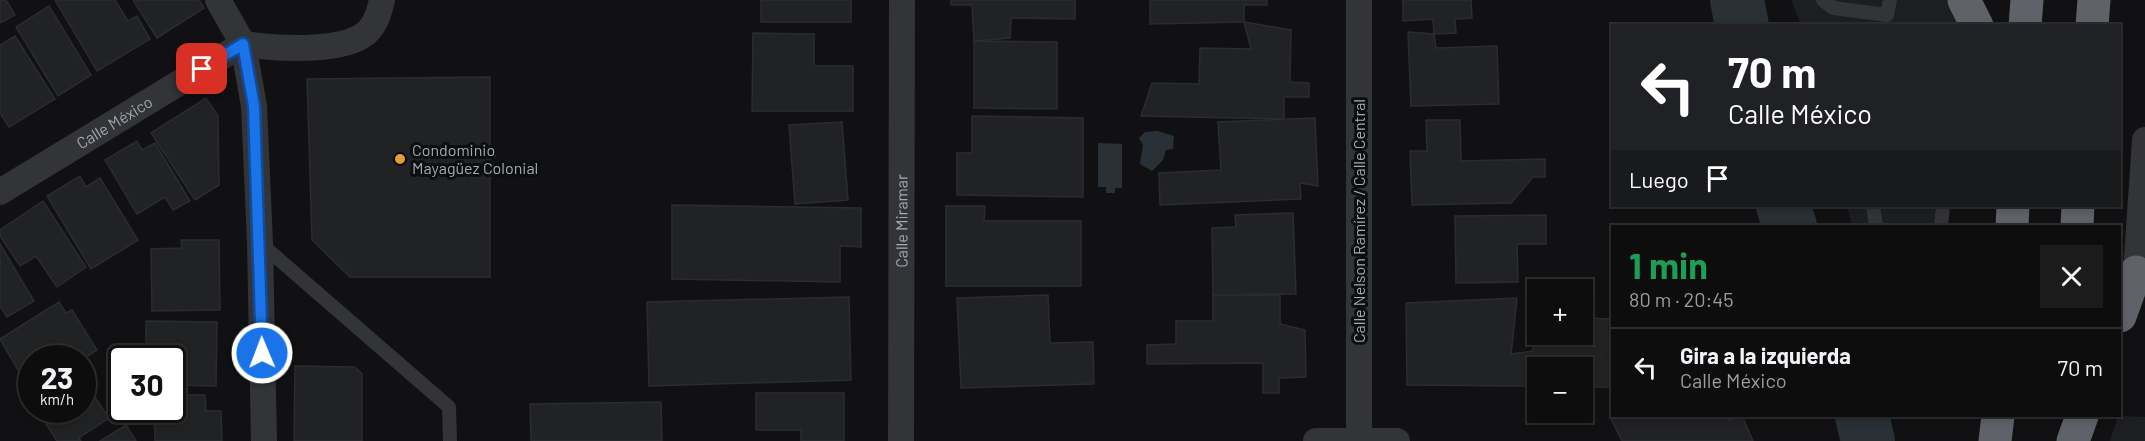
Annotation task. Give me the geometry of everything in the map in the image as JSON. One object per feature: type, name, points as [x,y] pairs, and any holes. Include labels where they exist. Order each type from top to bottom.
[{"type":"highway","points":[[1964,0],[1976,24]]},
{"type":"highway","points":[[2025,24],[2027,0]]},
{"type":"highway","points":[[2092,24],[2094,0]]},
{"type":"highway","points":[[2012,225],[2013,207]]},
{"type":"highway","points":[[2077,225],[2078,207]]},
{"type":"highway","points":[[2121,314],[2141,272]]},
{"type":"highway","points":[[1995,441],[1998,417]]},
{"type":"highway","points":[[2062,441],[2064,417]]},
{"type":"highway","points":[[2073,441],[2082,417]]},
{"type":"street","points":[[218,0],[243,44],[254,106],[260,243],[264,441]]},
{"type":"street","points":[[243,44],[279,49],[347,43],[364,35],[378,17],[382,0]]},
{"type":"street","name":"Calle Miramar","points":[[901,441],[902,0]]},
{"type":"street","name":"Calle Nelson Ramírez / Calle Central","points":[[1359,0],[1359,441]]},
{"type":"street","name":"Calle México","points":[[0,192],[243,44]]},
{"type":"street","points":[[2141,272],[2145,140]]},
{"type":"street","points":[[1316,441],[1397,441]]},
{"type":"lane","points":[[1823,0],[1833,8],[1887,20],[1890,0]]},
{"type":"lane","points":[[1873,207],[1876,225]]},
{"type":"lane","points":[[1941,225],[1943,207]]},
{"type":"lane","points":[[260,243],[449,407],[450,441]]},
{"type":"shaded area","points":[[1791,0],[1958,0],[1956,24],[1801,24]]},
{"type":"shaded area","points":[[1157,131],[1174,136],[1173,149],[1166,150],[1163,160],[1152,171],[1140,164],[1143,145],[1139,138],[1145,132]]},
{"type":"shaded area","points":[[1098,143],[1122,144],[1122,188],[1115,188],[1115,193],[1106,193],[1106,187],[1098,187]]},
{"type":"shaded area","points":[[1847,207],[1944,207],[1943,225],[1852,225]]},
{"type":"shaded area","points":[[2118,417],[2145,417],[2145,441],[2110,441]]},
{"type":"building","points":[[0,0],[6,0],[15,15],[0,23]]},
{"type":"building","points":[[55,0],[115,0],[128,21],[137,16],[150,39],[97,71]]},
{"type":"building","points":[[133,0],[199,0],[204,8],[157,38]]},
{"type":"building","points":[[761,0],[851,0],[851,22],[761,22]]},
{"type":"building","points":[[951,0],[1075,0],[1075,19],[1011,18],[1010,38],[974,41],[972,5],[951,5]]},
{"type":"building","points":[[1150,0],[1267,0],[1267,5],[1244,5],[1244,22],[1150,24]]},
{"type":"building","points":[[1403,0],[1471,0],[1472,18],[1455,19],[1456,33],[1434,34],[1433,19],[1403,21]]},
{"type":"building","points":[[49,6],[91,75],[58,96],[16,27]]},
{"type":"building","points":[[1244,22],[1291,30],[1290,82],[1309,83],[1309,97],[1284,97],[1284,119],[1141,116],[1152,83],[1199,84],[1200,48],[1251,49]]},
{"type":"building","points":[[1408,32],[1434,34],[1436,48],[1497,46],[1499,104],[1411,106]]},
{"type":"building","points":[[753,33],[814,34],[814,66],[853,66],[853,111],[752,111]]},
{"type":"building","points":[[15,36],[55,99],[9,127],[0,113],[0,45]]},
{"type":"building","points":[[974,41],[1057,42],[1057,109],[974,108]]},
{"type":"building","name":"Condominio Mayagüez Colonial","points":[[490,77],[490,277],[350,277],[312,240],[307,79]]},
{"type":"building","points":[[206,98],[218,116],[219,185],[195,200],[151,133]]},
{"type":"building","points":[[972,116],[1083,118],[1083,197],[957,195],[957,153],[972,153]]},
{"type":"building","points":[[1315,118],[1318,186],[1300,183],[1301,199],[1160,205],[1159,173],[1221,170],[1218,122]]},
{"type":"building","points":[[1426,120],[1460,120],[1461,161],[1545,159],[1545,177],[1533,177],[1511,203],[1412,205],[1410,151],[1427,151]]},
{"type":"building","points":[[842,122],[848,200],[795,204],[789,125]]},
{"type":"building","points":[[137,141],[142,150],[155,143],[190,201],[173,210],[165,197],[137,214],[105,160]]},
{"type":"building","points":[[80,176],[86,187],[100,178],[138,240],[91,269],[47,196]]},
{"type":"building","points":[[43,201],[86,267],[57,287],[36,256],[20,266],[0,236],[0,230]]},
{"type":"building","points":[[672,205],[861,208],[861,247],[840,246],[840,282],[672,279]]},
{"type":"building","points":[[946,206],[985,206],[984,221],[1081,221],[1081,286],[946,286]]},
{"type":"building","points":[[1293,213],[1296,294],[1213,295],[1212,228],[1236,227],[1235,215]]},
{"type":"building","points":[[1546,215],[1546,244],[1517,244],[1518,282],[1456,283],[1455,216]]},
{"type":"building","points":[[181,240],[219,240],[220,310],[152,311],[151,249],[182,248]]},
{"type":"building","points":[[0,244],[34,301],[7,317],[0,306]]},
{"type":"building","points":[[1048,295],[1050,343],[1093,342],[1094,384],[961,388],[957,298]]},
{"type":"building","points":[[1213,295],[1280,295],[1280,324],[1305,330],[1306,377],[1279,378],[1279,393],[1263,393],[1263,363],[1147,364],[1147,345],[1176,344],[1176,321],[1213,321]]},
{"type":"building","points":[[849,297],[851,380],[649,386],[647,302]]},
{"type":"building","points":[[1517,298],[1511,354],[1533,351],[1533,345],[1593,345],[1593,318],[1611,319],[1611,387],[1593,387],[1593,357],[1527,357],[1527,386],[1407,385],[1406,303]]},
{"type":"building","points":[[59,302],[66,313],[72,310],[94,345],[18,345],[18,370],[0,339]]},
{"type":"building","points":[[146,321],[217,322],[216,386],[186,385],[186,345],[146,345]]},
{"type":"building","points":[[295,366],[355,367],[362,374],[362,441],[294,441]]},
{"type":"building","points":[[756,393],[844,393],[844,441],[801,441],[801,430],[756,430]]},
{"type":"building","points":[[186,395],[205,395],[206,411],[221,411],[222,441],[155,441],[154,423],[186,423]]},
{"type":"building","points":[[96,399],[108,419],[79,438],[81,441],[57,441],[45,423],[96,423]]},
{"type":"building","points":[[661,402],[662,441],[531,441],[530,404]]},
{"type":"building","points":[[1610,417],[1655,417],[1656,419],[1661,417],[1726,417],[1728,420],[1742,417],[1753,441],[1622,441]]},
{"type":"building","points":[[126,425],[136,441],[100,441]]},
{"type":"waterway","points":[[1737,0],[1742,24]]},
{"type":"waterway","points":[[1783,207],[1790,225]]},
{"type":"waterway","points":[[1862,417],[1868,441]]},
{"type":"place","name":"Condominio Mayagüez Colonial","points":[[400,159]]},
{"type":"route","points":[[202,69],[243,44],[254,106],[262,353]]}]
